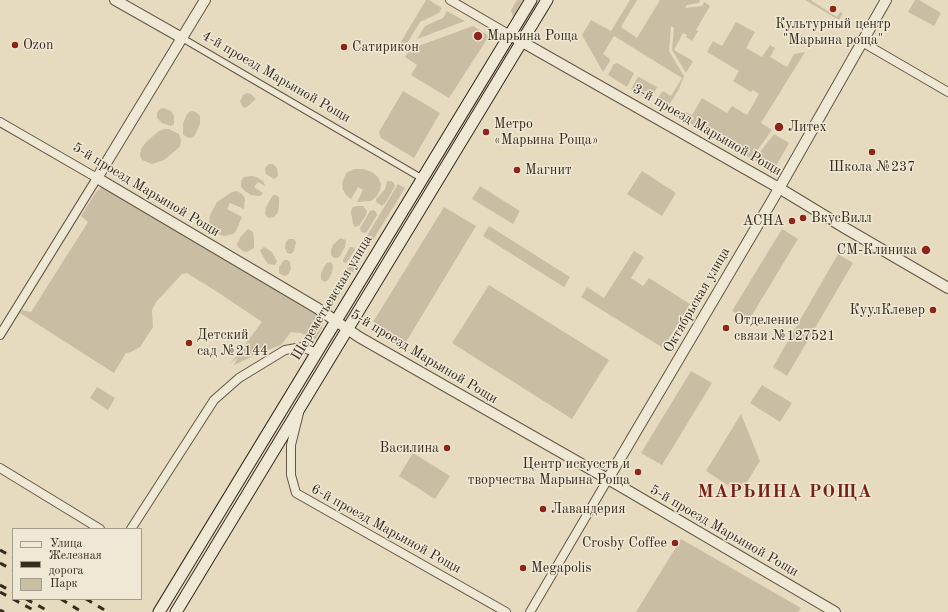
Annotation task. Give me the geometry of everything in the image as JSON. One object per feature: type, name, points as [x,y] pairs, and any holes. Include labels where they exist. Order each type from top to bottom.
[{"type":"main road","name":"Шереметьевская улица","points":[[159,612],[531,0]]},
{"type":"main road","name":"Шереметьевская улица","points":[[176,612],[547,0]]},
{"type":"street","name":"4-й проезд Марьиной Рощи","points":[[115,0],[423,179]]},
{"type":"street","points":[[0,335],[3,324],[98,178],[205,0]]},
{"type":"street","name":"3-й проезд Марьиной Рощи","points":[[450,0],[779,188],[948,288]]},
{"type":"street","name":"Октябрьская улица","points":[[530,612],[779,188],[886,0]]},
{"type":"street","points":[[862,42],[948,92]]},
{"type":"street","name":"5-й проезд Марьиной Рощи","points":[[0,122],[98,178],[317,308],[347,329],[835,612]]},
{"type":"street","points":[[132,528],[214,400],[239,378],[285,350],[302,347],[316,353]]},
{"type":"street","name":"6-й проезд Марьиной Рощи","points":[[300,408],[291,445],[291,475],[296,493],[506,612]]},
{"type":"street","points":[[0,468],[98,528]]},
{"type":"green space","points":[[426,0],[429,0],[442,8],[439,13],[420,22],[408,42],[399,45]]},
{"type":"green space","points":[[517,0],[525,0],[513,17],[511,10]]},
{"type":"green space","points":[[630,0],[637,0],[621,27],[637,38],[660,0],[700,0],[699,3],[687,5],[685,8],[702,6],[704,2],[710,6],[696,30],[698,31],[692,41],[683,33],[674,50],[693,61],[686,73],[672,50],[674,28],[671,26],[669,51],[684,76],[679,89],[666,110],[654,103],[663,91],[671,96],[682,78],[614,36],[603,54],[610,59],[610,61],[603,72],[582,35],[591,20],[611,31]]},
{"type":"green space","points":[[805,0],[812,0],[837,17],[840,12],[843,13],[839,20]]},
{"type":"green space","points":[[915,0],[919,0],[941,13],[934,26],[908,12]]},
{"type":"green space","points":[[447,11],[465,21],[417,39],[425,26],[443,18]]},
{"type":"green space","points":[[736,22],[755,32],[746,48],[762,57],[770,45],[775,48],[770,57],[787,67],[794,54],[805,52],[761,123],[772,130],[751,159],[682,119],[686,112],[692,115],[702,98],[727,113],[732,106],[747,115],[759,94],[753,90],[751,92],[733,81],[739,71],[707,52],[713,41],[722,46]]},
{"type":"green space","points":[[473,26],[489,36],[449,98],[411,75],[417,65],[405,57],[410,49]]},
{"type":"green space","points":[[617,63],[634,73],[627,87],[608,75],[614,64]]},
{"type":"green space","points":[[638,77],[657,87],[650,101],[631,89]]},
{"type":"green space","points":[[403,91],[440,113],[414,158],[381,138],[379,132]]},
{"type":"green space","points":[[247,93],[251,94],[256,99],[244,108],[240,101],[243,95]]},
{"type":"green space","points":[[164,108],[171,111],[174,116],[174,124],[171,126],[162,123],[157,118],[157,113],[160,109]]},
{"type":"green space","points":[[192,111],[196,112],[200,116],[200,123],[194,136],[190,138],[183,134],[183,124],[186,116]]},
{"type":"green space","points":[[169,129],[179,134],[181,140],[180,146],[164,160],[152,164],[142,160],[140,155],[141,149],[146,142],[159,131]]},
{"type":"green space","points":[[774,134],[789,143],[776,166],[770,168],[754,160]]},
{"type":"green space","points":[[269,164],[273,164],[277,168],[278,175],[274,179],[266,174],[265,168]]},
{"type":"green space","points":[[354,169],[364,169],[372,172],[378,177],[381,184],[380,190],[377,196],[371,201],[357,202],[363,190],[358,187],[351,199],[343,190],[342,184],[346,173]]},
{"type":"green space","points":[[642,171],[676,193],[662,216],[627,194]]},
{"type":"green space","points":[[253,176],[263,181],[265,186],[258,182],[254,187],[263,193],[260,196],[251,195],[241,187],[241,181],[244,177]]},
{"type":"green space","points":[[387,181],[391,181],[395,186],[382,206],[376,202],[376,199],[385,189]]},
{"type":"green space","points":[[398,184],[405,188],[368,248],[362,244]]},
{"type":"green space","points":[[480,186],[520,211],[513,224],[472,199]]},
{"type":"green space","points":[[102,187],[315,312],[320,316],[323,322],[322,328],[315,340],[301,333],[291,332],[281,345],[234,365],[238,357],[230,364],[262,322],[187,273],[182,274],[156,302],[152,310],[153,327],[140,347],[126,353],[114,373],[20,313],[22,310],[31,312],[88,222],[81,216],[96,192]]},
{"type":"green space","points":[[237,191],[245,198],[244,209],[230,203],[227,209],[242,217],[236,231],[233,234],[224,236],[217,234],[211,230],[209,224],[210,215],[217,202],[232,192]]},
{"type":"green space","points":[[273,195],[279,197],[279,205],[278,212],[274,217],[270,218],[265,214],[266,207]]},
{"type":"green space","points":[[356,206],[363,206],[367,211],[359,226],[355,227],[351,212],[352,208]]},
{"type":"green space","points":[[444,207],[476,226],[406,342],[373,322]]},
{"type":"green space","points":[[373,210],[377,215],[367,232],[361,232],[360,228],[370,211]]},
{"type":"green space","points":[[489,226],[570,277],[564,287],[483,236]]},
{"type":"green space","points":[[248,229],[253,232],[254,248],[247,252],[238,247],[237,244],[241,236]]},
{"type":"green space","points":[[782,229],[798,239],[749,320],[732,311]]},
{"type":"green space","points":[[340,238],[346,240],[345,247],[338,258],[334,258],[331,255],[331,250],[333,245]]},
{"type":"green space","points":[[289,239],[294,239],[296,242],[294,251],[291,254],[287,253],[285,248],[286,242]]},
{"type":"green space","points":[[264,247],[272,252],[277,261],[275,265],[268,264],[261,253],[260,250]]},
{"type":"green space","points":[[350,247],[354,248],[355,250],[345,263],[343,260]]},
{"type":"green space","points":[[358,250],[364,254],[335,302],[329,298]]},
{"type":"green space","points":[[634,251],[644,257],[631,278],[643,286],[649,278],[690,304],[663,348],[581,297],[587,287],[604,298]]},
{"type":"green space","points":[[838,254],[853,263],[787,376],[773,367]]},
{"type":"green space","points":[[284,260],[290,262],[291,269],[288,275],[284,276],[279,273],[279,267]]},
{"type":"green space","points":[[331,262],[333,266],[332,273],[328,280],[324,282],[321,279],[321,273],[327,263]]},
{"type":"green space","points":[[489,285],[609,360],[572,419],[452,343]]},
{"type":"green space","points":[[691,371],[712,383],[662,465],[641,453]]},
{"type":"green space","points":[[762,385],[792,403],[780,422],[750,403]]},
{"type":"green space","points":[[97,387],[115,398],[108,410],[90,398]]},
{"type":"green space","points":[[741,414],[760,461],[740,493],[706,471]]},
{"type":"green space","points":[[413,453],[450,476],[435,499],[399,476]]},
{"type":"green space","points":[[681,539],[801,608],[798,612],[636,612]]},
{"type":"railway","points":[[0,550],[12,556]]},
{"type":"railway","points":[[0,563],[12,569]]},
{"type":"railway","points":[[0,585],[12,591]]},
{"type":"railway","points":[[0,592],[12,598]]},
{"type":"railway","points":[[15,600],[37,612]]},
{"type":"railway","points":[[28,600],[50,612]]},
{"type":"railway","points":[[63,600],[82,612]]},
{"type":"railway","points":[[88,600],[108,612]]},
{"type":"railway","points":[[0,610],[4,612]]},
{"type":"place","name":"Культурный центр \"Марьина роща\"","points":[[833,9]]},
{"type":"place","name":"Марьина Роща","points":[[478,36]]},
{"type":"place","name":"Ozon","points":[[15,45]]},
{"type":"place","name":"Сатирикон","points":[[344,47]]},
{"type":"place","name":"Литех","points":[[779,127]]},
{"type":"place","name":"Метро «Марьина Роща»","points":[[486,132]]},
{"type":"place","name":"Школа №237","points":[[872,152]]},
{"type":"place","name":"Магнит","points":[[517,170]]},
{"type":"place","name":"ВкусВилл","points":[[803,218]]},
{"type":"place","name":"АСНА","points":[[792,221]]},
{"type":"place","name":"СМ-Клиника","points":[[926,250]]},
{"type":"place","name":"КуулКлевер","points":[[933,310]]},
{"type":"place","name":"Отделение связи №127521","points":[[726,328]]},
{"type":"place","name":"Детский сад №2144","points":[[189,343]]},
{"type":"place","name":"Василина","points":[[447,448]]},
{"type":"place","name":"Центр искусств и творчества Марьина Роща","points":[[638,472]]},
{"type":"place","name":"Лавандерия","points":[[543,509]]},
{"type":"place","name":"Crosby Coffee","points":[[675,543]]},
{"type":"place","name":"Megapolis","points":[[523,568]]},
{"type":"district","name":"МАРЬИНА РОЩА","points":[[785,492]]}]
